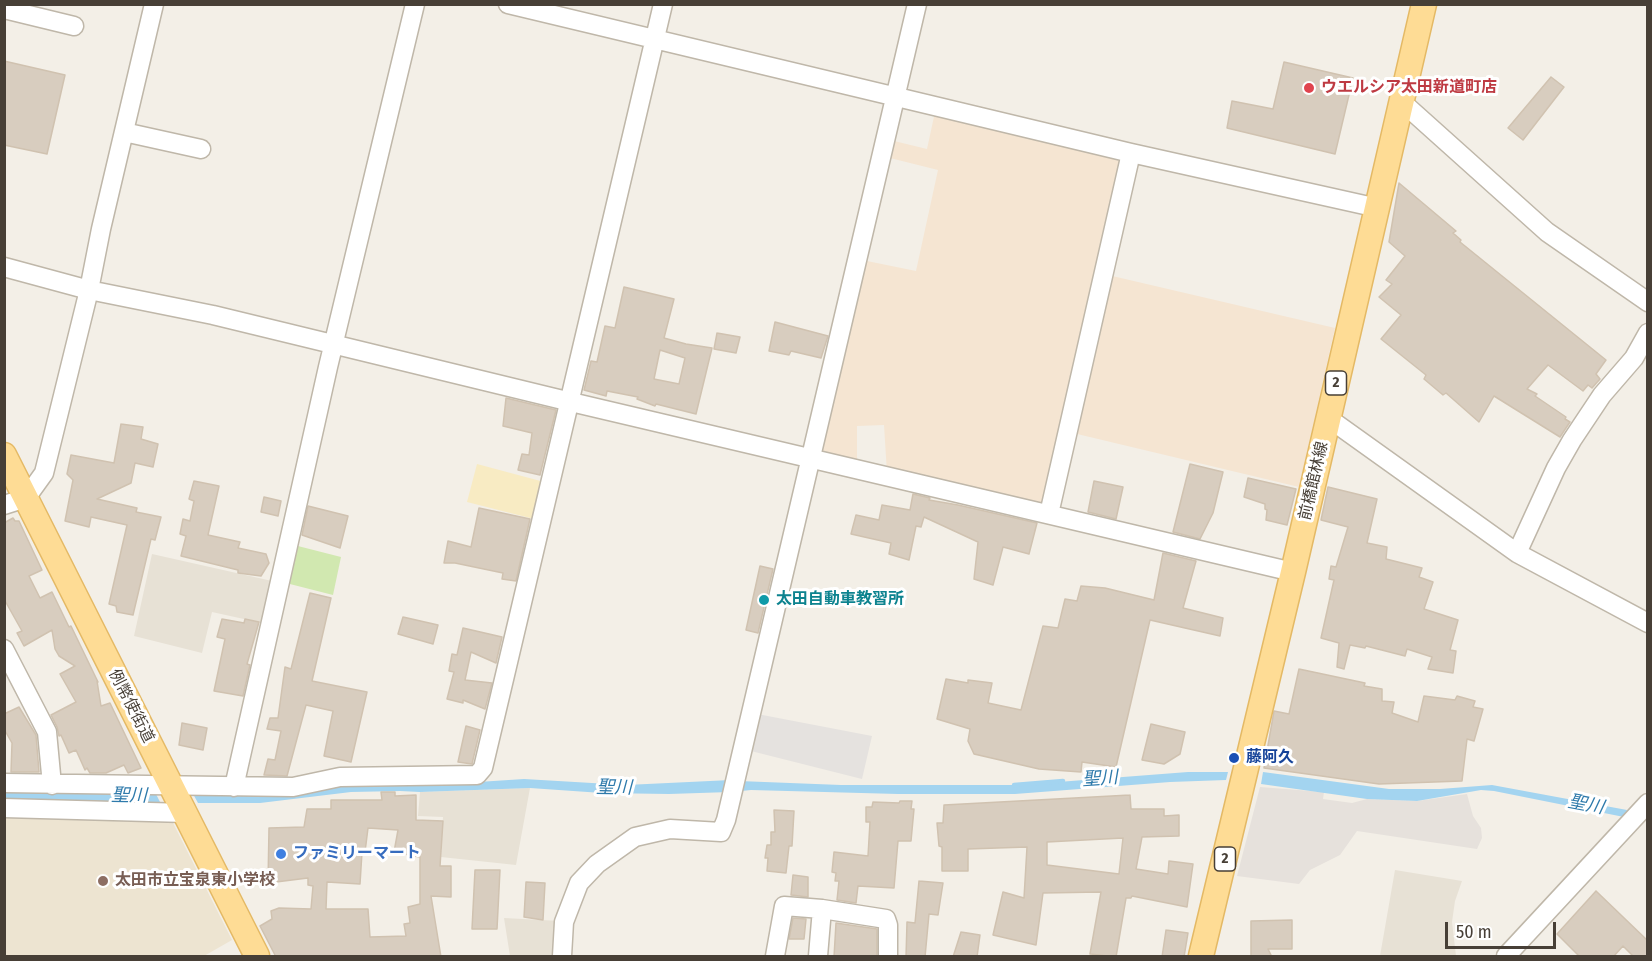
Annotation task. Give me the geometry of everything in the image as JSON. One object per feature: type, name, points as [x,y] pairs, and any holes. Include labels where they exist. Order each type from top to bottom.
[{"type":"main road","name":"前橋館林線","points":[[1202,957],[1424,4]]},
{"type":"main road","name":"例幣使街道","points":[[4,455],[15,502],[178,799],[257,957]]},
{"type":"street","points":[[15,502],[44,473],[89,290],[101,229],[154,4]]},
{"type":"street","points":[[234,787],[333,344],[415,4]]},
{"type":"street","points":[[508,4],[1131,153],[1378,207]]},
{"type":"street","points":[[4,808],[178,799],[234,787],[293,787],[340,777],[477,775],[483,768],[663,4]]},
{"type":"street","points":[[562,957],[564,922],[579,883],[597,864],[635,837],[670,830],[721,832],[726,820],[917,4]]},
{"type":"street","points":[[4,9],[74,26]]},
{"type":"street","points":[[1402,102],[1547,232],[1647,302]]},
{"type":"street","points":[[124,132],[201,149]]},
{"type":"street","points":[[1049,514],[1131,153]]},
{"type":"street","points":[[4,267],[89,290],[213,315],[1293,572]]},
{"type":"street","points":[[1517,552],[1556,468],[1572,440],[1602,394],[1634,358],[1647,333]]},
{"type":"street","points":[[1327,422],[1338,425],[1517,552],[1647,623]]},
{"type":"street","points":[[4,649],[47,732],[52,784]]},
{"type":"street","points":[[4,783],[52,784],[178,799]]},
{"type":"street","points":[[1506,957],[1647,803]]},
{"type":"street","points":[[775,957],[784,906],[822,909],[886,919],[888,957]]},
{"type":"street","points":[[818,957],[822,909]]},
{"type":"shaded area","points":[[935,112],[1119,156],[1122,160],[1108,275],[1335,328],[1299,487],[1073,433],[1044,508],[887,473],[884,425],[857,426],[857,464],[818,456],[862,260],[916,271],[938,170],[886,157],[890,140],[927,149]]},
{"type":"shaded area","points":[[152,554],[272,581],[262,623],[212,612],[202,653],[134,636]]},
{"type":"shaded area","points":[[752,713],[872,736],[862,779],[747,750]]},
{"type":"shaded area","points":[[1260,787],[1324,792],[1323,799],[1352,803],[1367,799],[1417,801],[1467,794],[1473,816],[1481,828],[1482,838],[1477,849],[1357,831],[1340,855],[1310,870],[1299,884],[1237,876]]},
{"type":"shaded area","points":[[530,788],[516,865],[441,857],[443,817],[418,816],[420,792]]},
{"type":"shaded area","name":"太田市立宝泉東小学校","points":[[5,815],[172,821],[232,940],[204,956],[5,956]]},
{"type":"shaded area","points":[[1395,870],[1462,881],[1455,901],[1452,922],[1456,956],[1380,956]]},
{"type":"shaded area","points":[[504,918],[560,921],[557,956],[510,956]]},
{"type":"green space","points":[[290,544],[341,557],[333,595],[282,582]]},
{"type":"sand","points":[[477,464],[548,483],[538,520],[467,502]]},
{"type":"water","points":[[1188,772],[1228,772],[1226,780],[1015,794],[741,791],[739,781],[841,785],[1019,785]]},
{"type":"water","points":[[1263,772],[1389,789],[1440,789],[1492,785],[1627,810],[1624,817],[1481,790],[1417,801],[1367,799],[1261,784]]},
{"type":"water","points":[[524,779],[626,785],[731,780],[730,792],[669,794],[602,793],[530,788],[351,792],[260,803],[198,803],[192,792],[341,783],[463,783]]},
{"type":"water","points":[[5,791],[156,794],[163,808],[5,801]]},
{"type":"building","points":[[4,61],[65,75],[47,154],[4,145]]},
{"type":"building","points":[[1284,62],[1353,78],[1335,154],[1227,128],[1232,101],[1273,109]]},
{"type":"building","points":[[1551,77],[1564,87],[1523,140],[1508,128]]},
{"type":"building","points":[[1399,183],[1456,231],[1453,233],[1461,240],[1460,242],[1606,360],[1596,374],[1600,379],[1592,388],[1588,385],[1583,391],[1548,365],[1527,389],[1537,394],[1535,396],[1570,422],[1560,437],[1494,396],[1479,422],[1446,393],[1443,395],[1424,379],[1426,375],[1381,339],[1401,315],[1379,297],[1392,284],[1386,280],[1405,256],[1389,242]]},
{"type":"building","points":[[624,287],[674,299],[664,338],[712,348],[696,414],[656,404],[655,406],[637,399],[638,397],[607,391],[606,396],[584,390],[591,361],[597,362],[605,326],[615,328]],"holes":[[[660,350],[685,358],[679,384],[654,379]]]},
{"type":"building","points":[[775,322],[828,336],[821,358],[791,351],[789,355],[769,351]]},
{"type":"building","points":[[717,333],[740,337],[736,353],[714,349]]},
{"type":"building","points":[[506,398],[556,410],[540,475],[518,470],[522,454],[529,455],[532,433],[503,426]]},
{"type":"building","points":[[121,424],[143,427],[141,439],[158,444],[153,467],[135,463],[131,483],[97,499],[137,508],[136,512],[161,517],[155,540],[151,539],[133,615],[117,612],[116,606],[109,604],[127,525],[91,517],[89,527],[65,521],[73,480],[67,474],[71,455],[114,463]]},
{"type":"building","points":[[1190,464],[1223,472],[1213,513],[1200,539],[1173,532]]},
{"type":"building","points":[[1248,478],[1296,489],[1287,525],[1266,520],[1265,504],[1244,497]]},
{"type":"building","points":[[194,481],[219,486],[208,535],[240,542],[238,548],[266,554],[269,563],[261,576],[238,573],[238,570],[181,556],[186,536],[180,534],[183,519],[190,521],[194,501],[189,499]]},
{"type":"building","points":[[1094,481],[1123,487],[1116,519],[1088,512]]},
{"type":"building","points":[[1328,487],[1377,499],[1367,543],[1387,547],[1386,559],[1422,568],[1419,577],[1433,582],[1424,609],[1458,620],[1450,650],[1456,651],[1453,673],[1428,669],[1432,657],[1407,649],[1405,656],[1366,646],[1365,648],[1350,645],[1344,669],[1337,667],[1339,643],[1321,638],[1334,580],[1329,579],[1331,566],[1336,567],[1348,527],[1321,520]]},
{"type":"building","points":[[913,494],[930,498],[929,500],[1037,523],[1029,554],[1003,547],[993,585],[974,579],[978,542],[924,517],[921,527],[916,526],[909,560],[889,554],[891,543],[851,534],[856,515],[879,520],[882,505],[910,510]]},
{"type":"building","points":[[264,497],[281,501],[278,516],[261,512]]},
{"type":"building","points":[[308,506],[348,516],[340,548],[302,535]]},
{"type":"building","points":[[479,508],[530,519],[516,581],[502,579],[503,573],[455,563],[444,563],[448,541],[471,547]]},
{"type":"building","points":[[13,518],[19,521],[42,570],[29,576],[40,598],[52,592],[98,682],[101,706],[110,703],[141,768],[128,773],[124,765],[106,773],[90,773],[87,768],[85,770],[76,750],[69,753],[61,735],[59,736],[51,715],[76,702],[60,674],[75,666],[59,656],[55,649],[52,630],[24,646],[17,633],[22,631],[4,599],[4,523]]},
{"type":"building","points":[[1163,553],[1196,561],[1183,608],[1223,618],[1220,636],[1150,620],[1116,767],[1082,762],[1081,772],[1039,769],[974,754],[968,741],[970,729],[937,719],[946,679],[968,683],[968,680],[992,683],[988,703],[1021,710],[1043,626],[1058,628],[1065,599],[1077,601],[1081,586],[1105,588],[1154,600]]},
{"type":"building","points":[[760,566],[773,569],[758,633],[746,630]]},
{"type":"building","points":[[310,593],[331,598],[312,681],[367,692],[351,762],[324,756],[333,711],[306,705],[287,776],[264,775],[268,759],[275,760],[281,731],[267,729],[270,718],[278,718],[285,667],[291,669]]},
{"type":"building","points":[[403,617],[438,625],[433,644],[398,634]]},
{"type":"building","points":[[222,619],[244,623],[245,619],[259,622],[247,664],[250,665],[243,696],[214,691],[225,639],[217,637]]},
{"type":"building","points":[[463,628],[502,637],[496,663],[471,652],[465,680],[492,683],[485,709],[463,700],[463,703],[447,699],[454,672],[449,671],[452,654],[457,655]]},
{"type":"building","points":[[1299,669],[1365,683],[1364,686],[1382,689],[1382,701],[1394,702],[1392,713],[1418,722],[1424,696],[1455,700],[1457,696],[1475,701],[1473,707],[1483,709],[1474,741],[1467,739],[1462,781],[1379,784],[1264,768],[1274,711],[1289,714]]},
{"type":"building","points":[[19,707],[36,735],[39,772],[11,772],[12,743],[4,729],[4,714]]},
{"type":"building","points":[[182,723],[207,728],[203,750],[179,745]]},
{"type":"building","points":[[1151,724],[1185,732],[1180,754],[1164,764],[1142,760]]},
{"type":"building","points":[[466,726],[480,730],[472,764],[458,762]]},
{"type":"building","points":[[381,792],[395,792],[395,796],[416,795],[416,820],[443,821],[440,866],[451,866],[451,897],[431,896],[441,957],[276,957],[260,926],[272,919],[271,911],[279,908],[311,909],[313,886],[308,885],[308,878],[268,883],[269,828],[304,827],[307,809],[331,809],[331,800],[382,800]],"holes":[[[368,828],[398,830],[394,852],[420,857],[420,904],[408,907],[410,923],[404,924],[406,936],[370,937],[368,909],[326,909],[327,882],[360,884],[362,852],[365,852]]]},
{"type":"building","points":[[1130,795],[1131,809],[1164,809],[1164,816],[1179,815],[1179,836],[1142,837],[1136,869],[1168,874],[1169,861],[1193,864],[1187,907],[1132,896],[1126,898],[1116,957],[1090,954],[1101,892],[1043,893],[1036,945],[993,935],[1003,892],[1024,898],[1027,847],[968,849],[968,871],[942,871],[942,847],[939,846],[937,823],[943,823],[944,805]],"holes":[[[1123,838],[1119,874],[1047,865],[1047,842]]]},
{"type":"building","points":[[900,801],[912,801],[911,809],[914,809],[911,841],[898,841],[894,888],[858,886],[856,903],[837,900],[839,881],[835,881],[836,873],[832,872],[834,852],[868,856],[870,822],[866,822],[866,807],[872,807],[873,802],[899,803]]},
{"type":"building","points":[[774,810],[794,811],[792,846],[789,846],[786,873],[767,871],[768,858],[765,858],[767,845],[771,845],[771,832],[775,832]]},
{"type":"building","points":[[475,870],[500,870],[497,929],[472,929]]},
{"type":"building","points":[[793,875],[808,877],[808,897],[791,895]]},
{"type":"building","points":[[919,881],[943,883],[938,915],[929,914],[925,957],[906,957],[907,922],[915,923]]},
{"type":"building","points":[[526,882],[545,883],[543,920],[524,917]]},
{"type":"building","points":[[1596,891],[1647,940],[1647,957],[1634,957],[1623,946],[1613,957],[1580,957],[1557,934]]},
{"type":"building","points":[[793,918],[806,919],[804,939],[789,939]]},
{"type":"building","points":[[1292,920],[1292,949],[1268,949],[1272,957],[1251,957],[1251,921]]},
{"type":"building","points":[[836,923],[877,929],[877,957],[834,957]]},
{"type":"building","points":[[1166,930],[1188,933],[1184,957],[1162,957]]},
{"type":"building","points":[[961,932],[980,935],[977,957],[953,957]]},
{"type":"waterway","name":"聖川","points":[[1014,785],[1063,781]]},
{"type":"place","name":"ウエルシア太田新道町店","points":[[1309,88]]},
{"type":"place","name":"太田自動車教習所","points":[[764,600]]},
{"type":"place","name":"藤阿久","points":[[1234,758]]},
{"type":"place","name":"ファミリーマート","points":[[281,854]]},
{"type":"place","name":"太田市立宝泉東小学校","points":[[103,881]]}]
